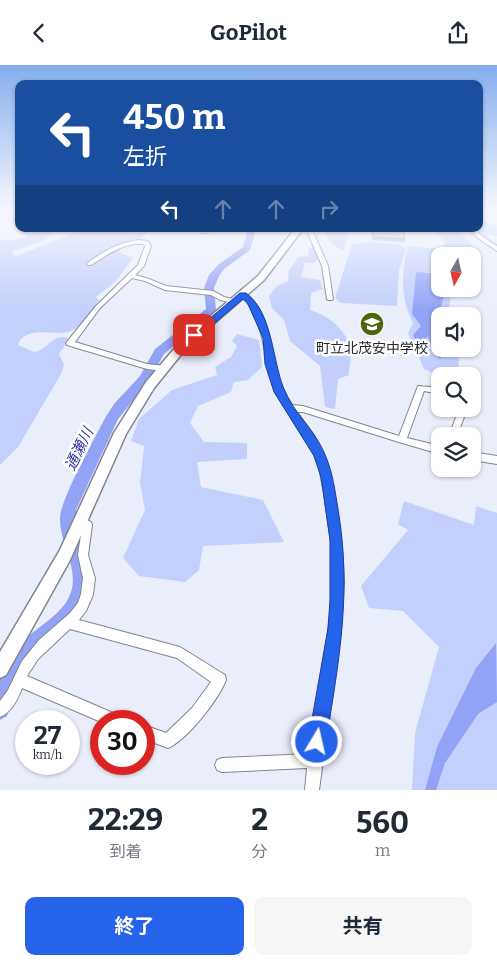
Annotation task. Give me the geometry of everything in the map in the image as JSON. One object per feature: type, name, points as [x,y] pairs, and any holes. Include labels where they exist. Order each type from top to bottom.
[{"type":"street","points":[[89,264],[132,243]]},
{"type":"street","points":[[144,243],[146,243],[147,252],[137,271],[98,307],[70,343],[160,367]]},
{"type":"street","points":[[0,669],[65,555],[120,433],[160,367],[238,298],[271,266],[289,243]]},
{"type":"street","points":[[316,243],[325,266],[330,299]]},
{"type":"street","points":[[130,276],[148,280],[165,288],[213,293],[222,299],[238,298],[250,301],[265,332],[274,379],[280,392],[320,455],[327,477],[337,540],[338,566],[336,628],[314,761],[312,790]]},
{"type":"street","points":[[402,440],[421,388],[431,390]]},
{"type":"street","points":[[290,408],[304,409],[431,448]]},
{"type":"street","points":[[481,457],[497,460]]},
{"type":"street","points":[[4,707],[20,680],[25,666],[34,654],[69,623],[84,603],[89,586],[89,572],[83,555],[88,531],[87,525],[79,525]]},
{"type":"street","points":[[69,623],[180,653],[220,680],[189,724],[168,741],[155,736]]},
{"type":"street","points":[[20,680],[90,710]]},
{"type":"street","points":[[222,765],[314,761]]},
{"type":"shaded area","points":[[0,243],[38,243],[12,251],[12,254],[16,256],[50,243],[127,243],[121,247],[119,252],[133,258],[116,281],[96,297],[99,300],[77,327],[60,333],[32,333],[20,340],[18,345],[34,352],[43,349],[58,338],[67,338],[66,344],[59,354],[64,365],[61,374],[18,447],[0,465]]},
{"type":"shaded area","points":[[332,243],[346,243],[343,251]]},
{"type":"shaded area","points":[[381,243],[401,245],[406,250],[399,270],[397,306],[341,303],[335,298],[352,244]]},
{"type":"shaded area","points":[[445,243],[470,243],[474,247],[443,247]]},
{"type":"shaded area","points":[[490,243],[497,244],[497,248]]},
{"type":"shaded area","points":[[408,246],[431,248],[431,297],[450,297],[449,307],[431,307],[431,357],[458,357],[458,367],[431,367],[431,372],[424,369],[408,333],[413,323],[406,304],[403,276]]},
{"type":"shaded area","points":[[314,247],[318,260],[314,263],[305,263],[301,277],[320,280],[323,289],[311,293],[310,310],[323,315],[340,328],[348,340],[351,350],[349,375],[338,379],[335,409],[325,407],[320,366],[290,341],[284,320],[272,308],[269,296],[277,286],[288,281],[289,271],[298,257],[308,256],[309,248]]},
{"type":"shaded area","points":[[237,334],[259,340],[262,367],[248,380],[234,382],[231,392],[198,406],[190,423],[204,442],[247,443],[247,459],[197,462],[201,487],[263,500],[284,542],[203,546],[199,570],[185,582],[139,576],[123,558],[145,510],[140,483],[144,446],[131,441],[139,419],[172,390],[217,375],[215,367],[231,357],[237,346],[232,341]]},
{"type":"shaded area","points":[[404,501],[474,525],[476,506],[497,513],[497,790],[412,790],[415,733],[439,647],[403,611],[369,608],[361,586],[408,530],[398,524]]},
{"type":"water","points":[[416,272],[431,274],[431,297],[444,297],[441,307],[431,307],[431,346],[428,336],[419,346],[413,335],[421,326],[412,314]]},
{"type":"water","points":[[496,643],[497,702],[478,714],[445,763],[436,790],[425,790],[437,747],[476,668]]},
{"type":"waterway","name":"通瀬川","points":[[0,709],[8,679],[19,658],[63,618],[76,601],[80,592],[82,582],[81,571],[69,531],[68,510],[112,418],[119,407],[145,378],[159,352],[211,310],[209,288],[214,275],[221,267],[247,248],[248,243]]},
{"type":"place","name":"町立北茂安中学校","points":[[372,324]]},
{"type":"route","points":[[194,335],[243,295],[250,301],[267,338],[274,379],[280,392],[320,455],[327,477],[337,540],[338,600],[336,628],[317,742]]}]
